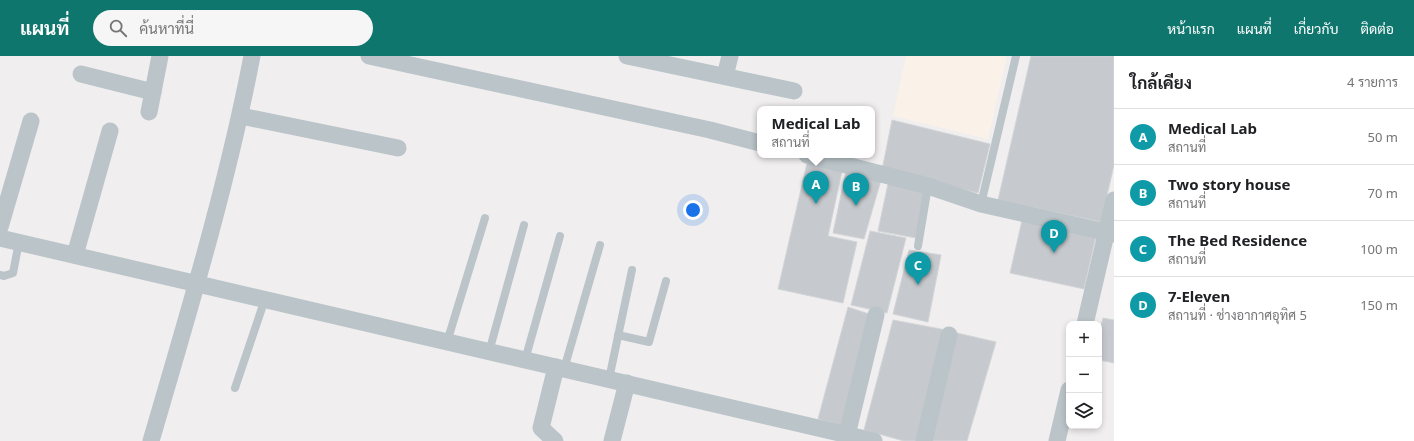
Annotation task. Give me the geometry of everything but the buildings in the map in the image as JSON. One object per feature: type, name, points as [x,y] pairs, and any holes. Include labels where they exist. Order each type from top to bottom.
[{"type":"street","points":[[149,112],[160,56]]},
{"type":"street","points":[[151,441],[197,284],[241,116],[252,56]]},
{"type":"street","points":[[369,56],[389,58],[710,130],[757,142]]},
{"type":"street","points":[[725,76],[730,56]]},
{"type":"street","points":[[632,57],[794,92]]},
{"type":"street","points":[[81,74],[153,92]]},
{"type":"street","points":[[241,116],[398,148]]},
{"type":"street","points":[[0,227],[32,121]]},
{"type":"street","points":[[75,255],[110,131]]},
{"type":"street","points":[[819,158],[928,186],[981,204],[1110,233]]},
{"type":"street","points":[[1086,321],[1110,233],[1114,200]]},
{"type":"street","points":[[0,238],[627,383],[861,439],[876,315]]},
{"type":"street","points":[[924,441],[949,335]]},
{"type":"street","points":[[555,441],[542,428],[560,368]]},
{"type":"street","points":[[612,441],[627,383]]},
{"type":"street","points":[[1057,441],[1068,393]]},
{"type":"lane","points":[[981,204],[1016,56]]},
{"type":"lane","points":[[918,246],[928,186]]},
{"type":"lane","points":[[447,342],[485,218]]},
{"type":"lane","points":[[489,352],[524,225]]},
{"type":"lane","points":[[525,360],[560,236]]},
{"type":"lane","points":[[0,275],[4,276],[13,273],[19,242]]},
{"type":"lane","points":[[560,368],[600,245]]},
{"type":"lane","points":[[609,379],[632,270]]},
{"type":"lane","points":[[618,335],[649,342],[666,281]]},
{"type":"lane","points":[[235,388],[265,299]]},
{"type":"shaded area","points":[[906,56],[1007,56],[988,139],[893,116]]},
{"type":"place","name":"Medical Lab","points":[[816,204]]},
{"type":"place","name":"Two story house","points":[[856,206]]},
{"type":"place","name":"7-Eleven","points":[[1054,253]]},
{"type":"place","name":"The Bed Residence","points":[[918,285]]}]
